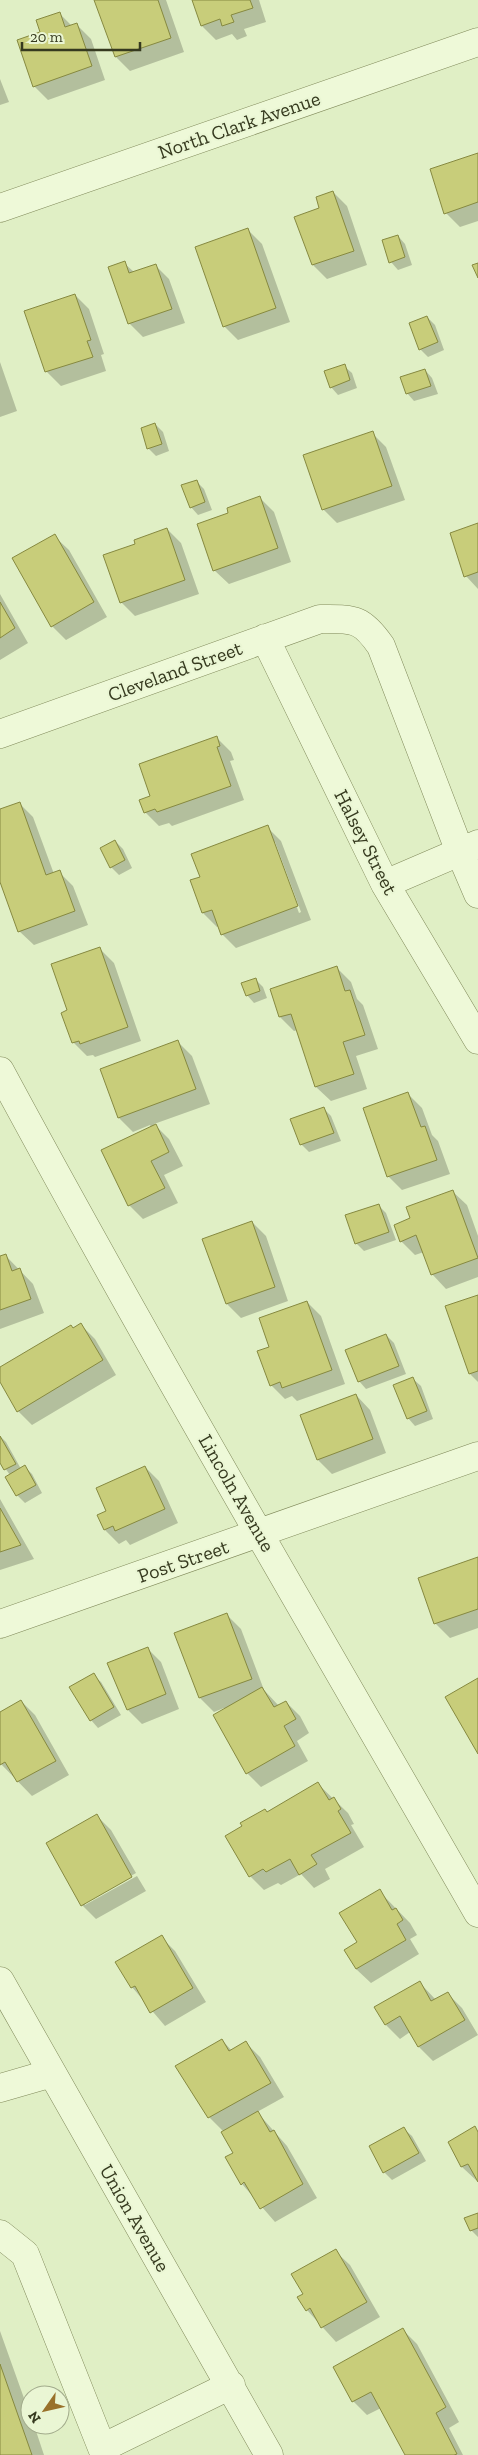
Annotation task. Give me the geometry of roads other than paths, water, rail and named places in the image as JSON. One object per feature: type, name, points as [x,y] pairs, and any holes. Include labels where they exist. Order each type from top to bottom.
[{"type":"street","name":"North Clark Avenue","points":[[0,208],[478,42]]},
{"type":"street","name":"Cleveland Street","points":[[0,734],[320,619],[352,620],[370,630],[381,646],[469,848]]},
{"type":"street","name":"Halsey Street","points":[[265,638],[385,884],[478,1040]]},
{"type":"street","points":[[385,884],[469,848],[478,894]]},
{"type":"street","name":"Lincoln Avenue","points":[[0,1071],[68,1198],[478,1912]]},
{"type":"street","name":"Post Street","points":[[0,1624],[261,1534],[478,1456]]},
{"type":"street","name":"Union Avenue","points":[[0,1981],[269,2455]]},
{"type":"street","points":[[0,2088],[52,2072]]},
{"type":"street","points":[[0,2234],[25,2254],[102,2448],[230,2385]]}]
